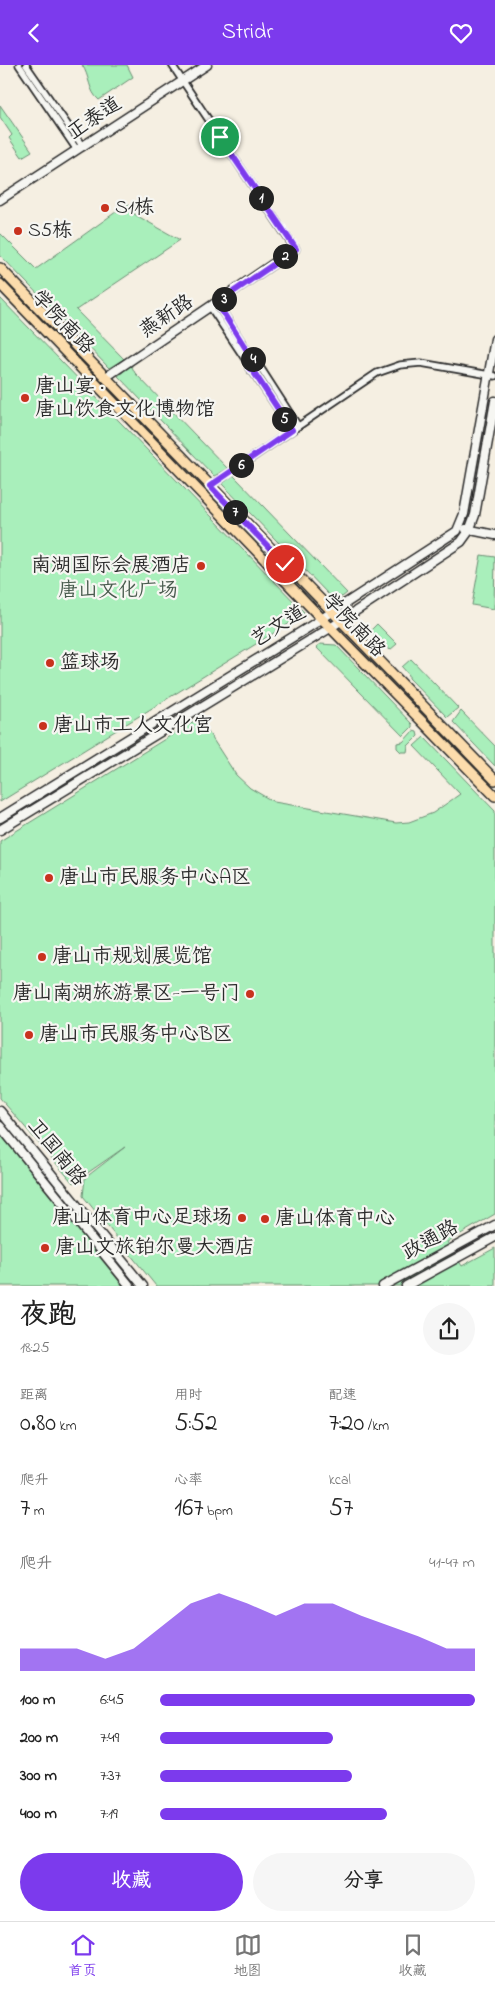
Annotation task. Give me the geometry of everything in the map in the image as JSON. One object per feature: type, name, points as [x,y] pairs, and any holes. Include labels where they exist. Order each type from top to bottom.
[{"type":"main road","name":"正泰道","points":[[0,201],[207,65]]},
{"type":"main road","name":"燕新路","points":[[106,377],[296,249]]},
{"type":"main road","name":"学院南路","points":[[0,268],[495,780]]},
{"type":"main road","name":"学院南路","points":[[0,284],[330,628],[495,796]]},
{"type":"main road","points":[[495,339],[492,375],[464,514],[460,525],[469,531],[495,535]]},
{"type":"main road","name":"艺文道","points":[[0,830],[330,628],[460,542],[469,531],[475,515],[494,417],[495,401]]},
{"type":"main road","name":"艺文道","points":[[0,818],[332,613],[458,531],[460,525]]},
{"type":"main road","points":[[129,740],[134,747]]},
{"type":"main road","name":"卫国南路","points":[[0,1111],[143,1286]]},
{"type":"main road","name":"卫国南路","points":[[0,1127],[130,1286]]},
{"type":"main road","points":[[51,1188],[59,1183]]},
{"type":"main road","name":"政通路","points":[[384,1286],[495,1225]]},
{"type":"main road","name":"政通路","points":[[406,1286],[495,1237]]},
{"type":"main road","points":[[464,1242],[471,1251]]},
{"type":"street","points":[[19,65],[80,149]]},
{"type":"street","points":[[26,65],[80,149]]},
{"type":"street","points":[[172,65],[296,249]]},
{"type":"street","points":[[214,305],[251,363],[250,370],[253,371],[292,430]]},
{"type":"street","points":[[251,363],[258,362],[298,426]]},
{"type":"street","points":[[210,486],[377,373],[400,365],[420,363],[492,375]]},
{"type":"street","points":[[253,371],[258,370],[260,367]]},
{"type":"green space","points":[[82,65],[127,65],[133,77],[99,100],[91,88]]},
{"type":"green space","points":[[0,105],[32,151],[22,157],[9,138],[12,135],[0,117]]},
{"type":"green space","points":[[127,204],[136,209],[134,214],[180,240],[76,310],[124,359],[109,368],[0,255],[0,233],[36,269]]},
{"type":"green space","name":"唐山文化广场","points":[[0,298],[304,612],[303,615],[0,802]]},
{"type":"green space","points":[[131,365],[135,373],[228,469],[214,476],[118,376]]},
{"type":"green space","points":[[233,475],[347,593],[342,597],[329,595],[222,484]]},
{"type":"green space","points":[[481,555],[495,557],[494,609],[472,605]]},
{"type":"green space","points":[[377,624],[397,644],[390,650],[370,631]]},
{"type":"green space","points":[[320,644],[336,645],[412,724],[412,727],[403,736],[316,647]]},
{"type":"green space","points":[[411,659],[458,708],[447,717],[409,678],[409,675],[402,667]]},
{"type":"green space","points":[[461,711],[495,746],[495,766],[453,722]]},
{"type":"green space","points":[[199,718],[236,775],[250,788],[274,802],[396,823],[409,822],[433,813],[460,794],[414,746],[424,737],[495,811],[495,1214],[447,1242],[462,1266],[495,1248],[495,1286],[156,1286],[83,1196],[85,1178],[125,1147],[73,1183],[0,1098],[0,841]]},
{"type":"green space","points":[[413,731],[417,732],[418,736],[408,746],[407,752],[401,752],[397,748],[397,743],[403,742]]},
{"type":"green space","name":"唐山文旅铂尔曼大酒店","points":[[0,1134],[123,1286],[0,1286]]},
{"type":"place","name":"S1栋","points":[[105,208]]},
{"type":"place","name":"S5栋","points":[[18,231]]},
{"type":"place","name":"唐山宴 · 唐山饮食文化博物馆","points":[[25,398]]},
{"type":"place","name":"南湖国际会展酒店","points":[[201,566]]},
{"type":"place","name":"篮球场","points":[[50,663]]},
{"type":"place","name":"唐山市工人文化宫","points":[[43,726]]},
{"type":"place","name":"唐山市民服务中心A区","points":[[49,878]]},
{"type":"place","name":"唐山市规划展览馆","points":[[42,957]]},
{"type":"place","name":"唐山南湖旅游景区-一号门","points":[[250,994]]},
{"type":"place","name":"唐山市民服务中心B区","points":[[29,1035]]},
{"type":"place","name":"唐山体育中心足球场","points":[[242,1218]]},
{"type":"place","name":"唐山体育中心","points":[[265,1219]]},
{"type":"place","name":"唐山文旅铂尔曼大酒店","points":[[45,1248]]},
{"type":"route","points":[[220,137],[296,249],[217,303],[253,360],[248,365],[250,370],[253,371],[292,430],[210,486],[285,564]]}]
